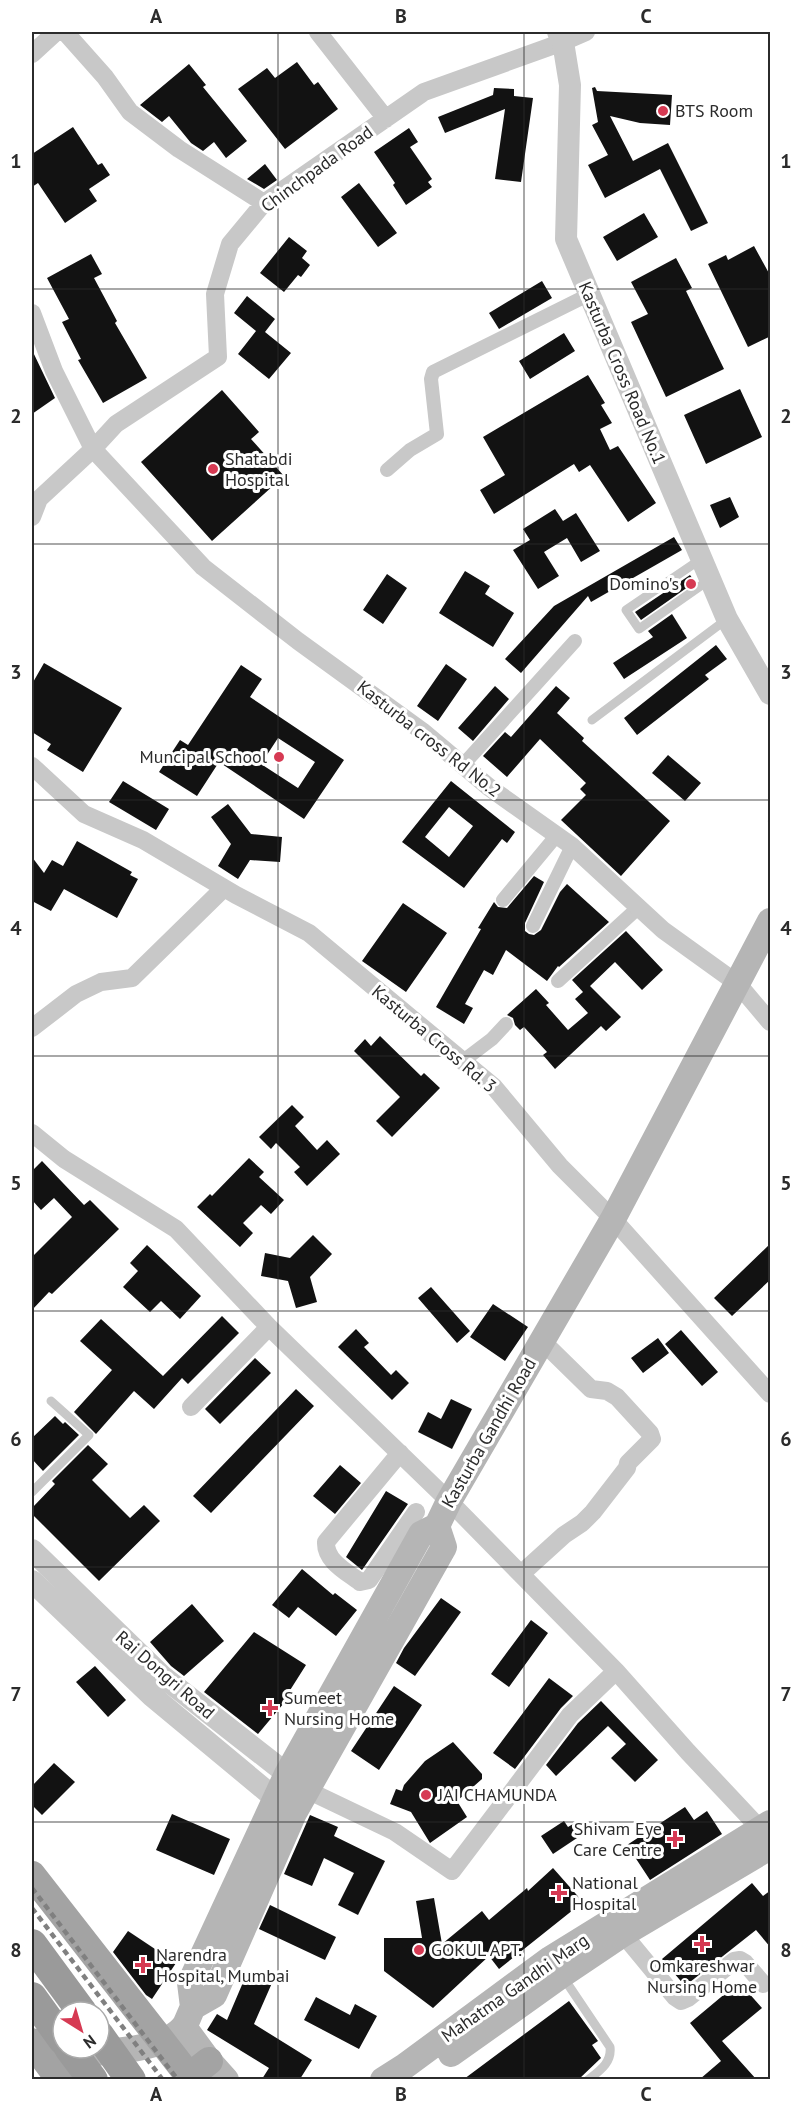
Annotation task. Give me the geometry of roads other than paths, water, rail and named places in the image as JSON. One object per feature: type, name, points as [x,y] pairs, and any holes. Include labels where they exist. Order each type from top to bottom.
[{"type":"highway","points":[[32,1944],[73,2000]]},
{"type":"highway","points":[[32,1997],[50,2055],[93,2079]]},
{"type":"highway","points":[[111,2052],[131,2079]]},
{"type":"main road","name":"Kasturba Gandhi Road","points":[[192,2054],[284,1806],[307,1790],[444,1547],[437,1526],[449,1501],[613,1219],[771,921]]},
{"type":"main road","points":[[284,1806],[287,1774],[421,1534],[437,1526]]},
{"type":"main road","points":[[415,2079],[562,1975],[768,1835]]},
{"type":"main road","name":"Mahatma Gandhi Marg","points":[[383,2079],[405,2066],[550,1959],[643,1900],[768,1835]]},
{"type":"main road","points":[[32,1875],[192,2054]]},
{"type":"main road","points":[[50,2055],[130,2049],[192,2054]]},
{"type":"street","points":[[32,54],[56,32]]},
{"type":"street","points":[[65,32],[105,78],[130,112],[179,149],[264,203]]},
{"type":"street","points":[[318,32],[386,118]]},
{"type":"street","name":"Chinchpada Road","points":[[93,450],[116,424],[218,357],[215,294],[230,244],[264,203],[424,92],[560,37],[586,32]]},
{"type":"street","name":"Kasturba Cross Road No.1","points":[[560,37],[570,85],[566,239],[727,619],[771,694]]},
{"type":"street","points":[[387,470],[410,450],[437,434],[431,379],[433,372],[588,295]]},
{"type":"street","name":"Kasturba cross Rd No.2","points":[[32,313],[54,371],[93,450],[204,567],[298,641],[422,731],[490,788],[572,846],[663,930],[738,984],[771,1022]]},
{"type":"street","points":[[32,517],[39,499],[93,450]]},
{"type":"street","points":[[463,765],[575,641]]},
{"type":"street","name":"Kasturba Cross Rd. 3","points":[[32,766],[84,814],[143,840],[224,888],[309,933],[494,1087],[560,1166],[613,1219],[771,1394]]},
{"type":"street","points":[[502,900],[557,836]]},
{"type":"street","points":[[533,926],[572,846]]},
{"type":"street","points":[[32,1028],[76,994],[101,982],[132,978],[224,888]]},
{"type":"street","points":[[558,981],[639,908]]},
{"type":"street","points":[[463,1061],[492,1039],[506,1024]]},
{"type":"street","points":[[32,1134],[64,1158],[176,1229],[269,1327],[449,1501],[616,1671],[688,1752],[768,1835]]},
{"type":"street","points":[[191,1407],[269,1327]]},
{"type":"street","points":[[521,1574],[593,1512],[627,1468],[628,1463],[652,1439],[650,1433],[617,1397],[607,1391],[591,1389],[542,1341]]},
{"type":"street","points":[[400,1453],[326,1542],[328,1555],[360,1582],[369,1580],[416,1512]]},
{"type":"street","name":"Rai Dongri Road","points":[[32,1550],[77,1610],[307,1790]]},
{"type":"street","points":[[32,1581],[77,1610],[153,1696],[284,1806]]},
{"type":"street","points":[[307,1790],[395,1833],[452,1871],[570,1715],[616,1671]]},
{"type":"street","points":[[623,1934],[675,1997],[681,2001],[729,1965],[740,1960],[764,1984]]},
{"type":"lane","points":[[705,569],[639,629],[626,610],[705,569]]},
{"type":"lane","points":[[592,720],[727,619]]},
{"type":"lane","points":[[32,1492],[89,1435],[51,1401]]},
{"type":"lane","points":[[562,1975],[610,2047],[611,2054],[603,2068],[588,2079]]},
{"type":"railway","points":[[32,1888],[178,2080]]},
{"type":"railway","points":[[32,1908],[163,2080]]},
{"type":"place","name":"BTS Room","points":[[663,111]]},
{"type":"place","name":"Shatabdi Hospital","points":[[213,469]]},
{"type":"place","name":"Domino's","points":[[691,584]]},
{"type":"place","name":"Muncipal School","points":[[279,757]]},
{"type":"place","name":"Sumeet Nursing Home","points":[[270,1708]]},
{"type":"place","name":"JAI CHAMUNDA","points":[[426,1795]]},
{"type":"place","name":"Shivam Eye Care Centre","points":[[675,1839]]},
{"type":"place","name":"National Hospital","points":[[559,1893]]},
{"type":"place","name":"Omkareshwar Nursing Home","points":[[702,1944]]},
{"type":"place","name":"GOKUL APT.","points":[[419,1950]]},
{"type":"place","name":"Narendra Hospital, Mumbai","points":[[143,1965]]}]
